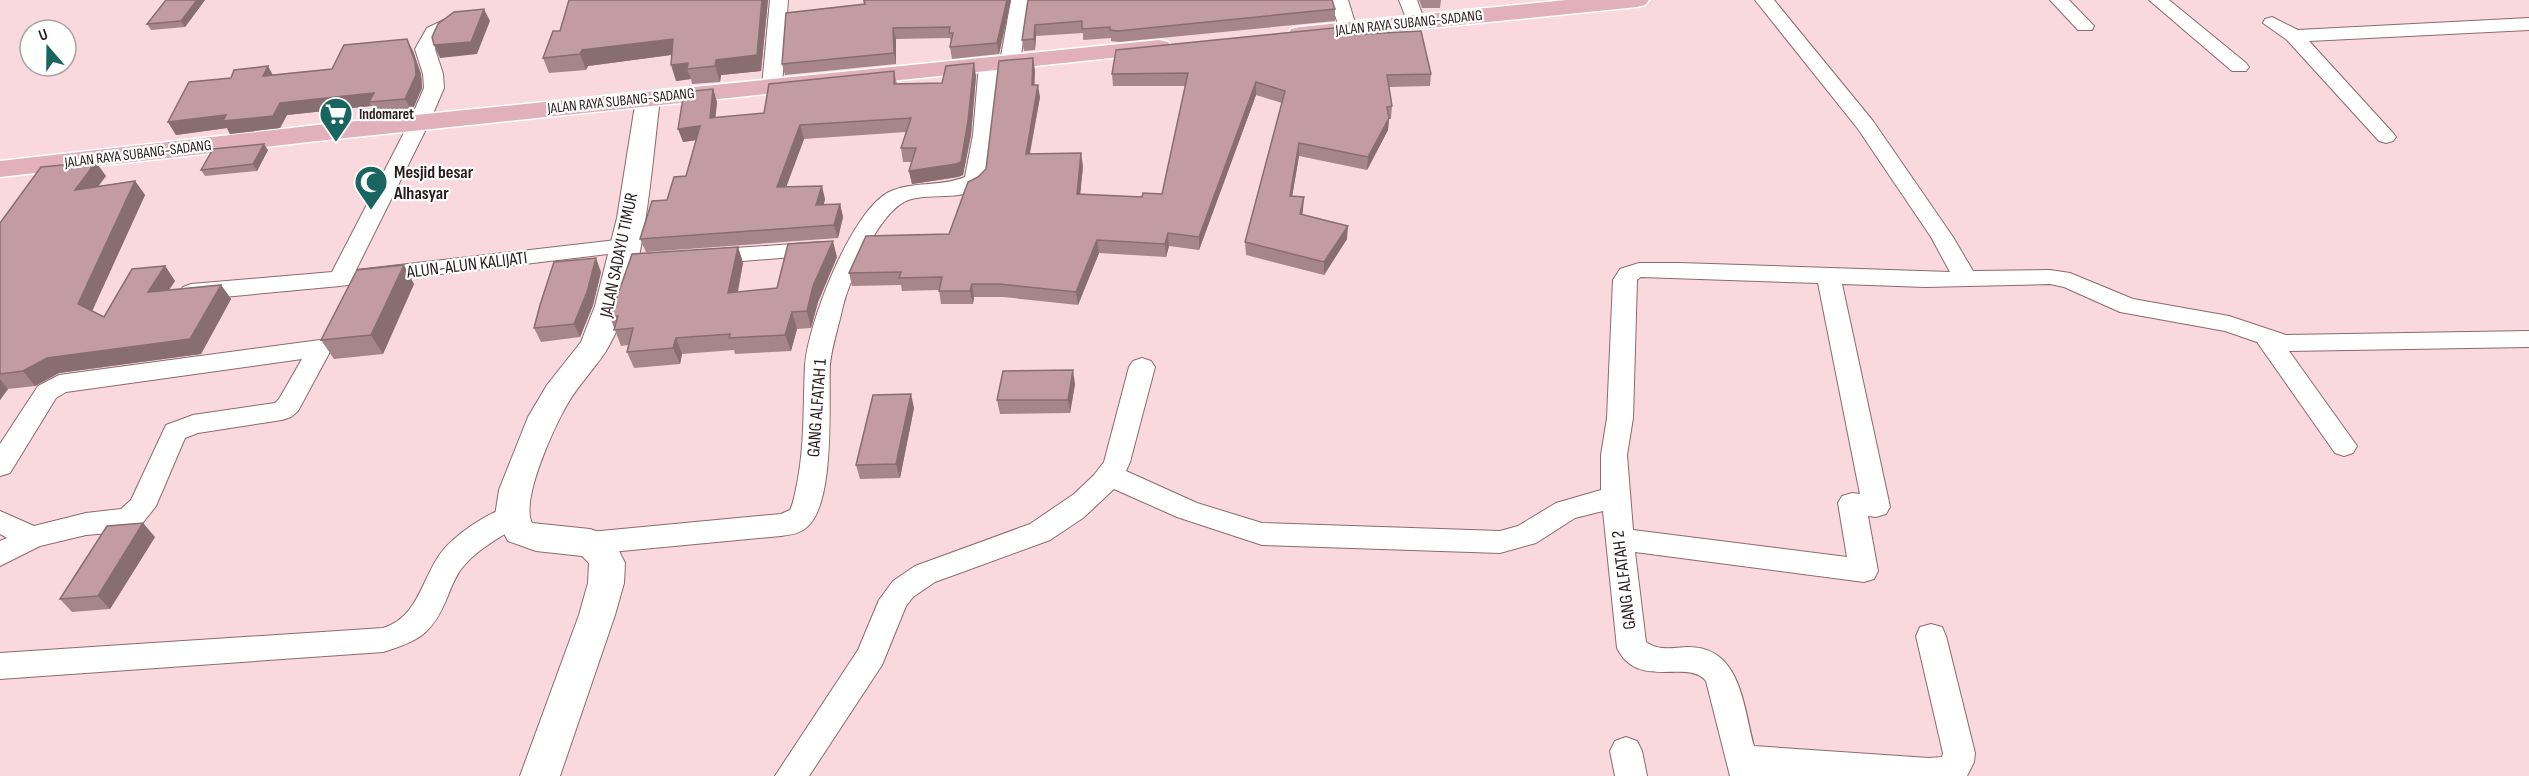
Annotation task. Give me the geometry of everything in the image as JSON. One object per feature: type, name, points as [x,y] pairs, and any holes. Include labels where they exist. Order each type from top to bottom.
[{"type":"main road","name":"JALAN RAYA SUBANG-SADANG","points":[[1278,36],[1348,29],[1412,11],[1637,0]]},
{"type":"main road","name":"JALAN RAYA SUBANG-SADANG","points":[[0,169],[43,173],[419,123],[1185,45]]},
{"type":"street","points":[[772,86],[779,0]]},
{"type":"street","points":[[1000,63],[1020,0]]},
{"type":"street","points":[[1339,0],[1348,29]]},
{"type":"street","points":[[1764,0],[1866,125],[1942,237],[1966,279]]},
{"type":"street","points":[[2059,0],[2085,26]]},
{"type":"street","points":[[2158,0],[2238,67]]},
{"type":"street","points":[[2272,23],[2294,36],[2386,137]]},
{"type":"street","points":[[340,279],[419,123],[434,88],[433,74],[425,49],[434,32],[448,24]]},
{"type":"street","points":[[2294,36],[2529,24]]},
{"type":"street","name":"GANG ALFATAH 1","points":[[590,543],[781,525],[793,523],[800,517],[806,505],[816,454],[818,362],[832,303],[856,247],[868,225],[896,197],[912,193],[955,189],[975,181],[1000,63]]},
{"type":"street","name":"JALAN SADAYU TIMUR","points":[[512,516],[514,501],[530,449],[557,394],[600,336],[630,256],[648,99]]},
{"type":"street","points":[[680,258],[856,247]]},
{"type":"street","name":"ALUN-ALUN KALIJATI","points":[[191,292],[630,256]]},
{"type":"street","name":"GANG ALFATAH 2","points":[[1744,768],[1720,676],[1715,666],[1704,660],[1653,660],[1640,657],[1632,648],[1615,497],[1614,455],[1620,418],[1625,280],[1628,274],[1639,270],[1709,270],[1828,275]]},
{"type":"street","points":[[1619,539],[1864,571],[1852,503],[1876,507],[1828,275],[1966,279],[2050,277],[2070,280],[2128,306],[2229,324],[2267,339],[2306,344],[2529,339]]},
{"type":"street","points":[[2267,339],[2344,446]]},
{"type":"street","points":[[0,466],[47,392],[59,384],[320,348],[289,405],[282,411],[193,424],[175,432],[142,506],[131,517],[121,521],[86,524],[32,537],[0,555]]},
{"type":"street","points":[[791,776],[871,656],[894,600],[903,589],[925,574],[1040,532],[1062,518],[1111,476],[1117,462],[1142,367]]},
{"type":"street","points":[[1111,476],[1187,510],[1262,534],[1500,542],[1526,536],[1566,510],[1615,497]]},
{"type":"street","points":[[0,666],[371,641],[398,637],[413,629],[422,620],[451,562],[462,550],[512,516],[520,532],[536,538],[590,543],[602,550],[607,563],[606,583],[597,615],[540,776]]},
{"type":"street","points":[[0,522],[32,537]]},
{"type":"street","points":[[1744,768],[1929,773],[1952,770],[1958,762],[1959,753],[1931,636]]},
{"type":"building","points":[[166,0],[197,0],[181,21],[147,24]]},
{"type":"building","points":[[569,0],[762,0],[757,55],[716,60],[715,66],[687,69],[688,63],[671,65],[673,39],[582,50],[580,54],[543,58],[553,31],[560,31]]},
{"type":"building","points":[[864,0],[1007,0],[997,43],[950,47],[953,33],[949,33],[950,27],[893,28],[894,53],[782,64],[786,13],[865,4]]},
{"type":"building","points":[[1028,0],[1332,0],[1335,9],[1118,31],[1110,30],[1110,27],[1082,29],[1082,21],[1035,25],[1034,39],[1022,40]]},
{"type":"building","points":[[484,9],[471,42],[434,45],[432,37],[438,24],[454,12]]},
{"type":"building","points":[[1343,27],[1346,35],[1421,31],[1431,74],[1387,75],[1392,106],[1387,107],[1389,118],[1368,157],[1299,143],[1290,196],[1304,197],[1300,214],[1348,226],[1324,262],[1245,242],[1285,91],[1256,82],[1199,237],[1168,233],[1165,244],[1097,240],[1076,292],[1000,284],[972,284],[970,291],[939,291],[942,277],[899,278],[901,272],[849,273],[866,236],[949,234],[968,182],[978,177],[986,169],[999,61],[1033,58],[1032,85],[1038,85],[1026,154],[1081,153],[1077,194],[1142,197],[1143,193],[1162,194],[1188,73],[1112,74],[1116,50]]},
{"type":"building","points":[[407,39],[415,62],[416,75],[405,99],[369,102],[374,93],[280,103],[273,116],[223,121],[226,115],[168,122],[189,82],[231,78],[234,70],[268,66],[263,76],[332,69],[344,45]]},
{"type":"building","points":[[974,63],[961,162],[909,171],[916,148],[901,148],[911,118],[800,125],[777,187],[822,186],[816,205],[840,204],[834,225],[640,239],[652,201],[667,200],[674,177],[686,176],[700,126],[678,129],[684,92],[713,89],[710,118],[764,113],[769,84],[894,71],[894,84],[942,83],[946,66]]},
{"type":"building","points":[[264,144],[253,164],[201,170],[213,149]]},
{"type":"building","points":[[96,162],[75,190],[135,181],[78,304],[104,317],[132,269],[165,266],[148,292],[221,285],[190,339],[47,358],[23,371],[0,374],[0,223],[41,167]]},
{"type":"building","points":[[833,241],[813,286],[807,311],[792,312],[785,335],[729,338],[730,334],[676,338],[673,348],[627,352],[633,328],[614,330],[618,316],[610,317],[632,254],[738,247],[728,293],[777,288],[788,244]]},
{"type":"building","points":[[596,258],[587,292],[574,324],[534,328],[554,262]]},
{"type":"building","points":[[404,265],[371,335],[321,340],[357,270]]},
{"type":"building","points":[[1073,370],[1068,400],[997,400],[1003,371]]},
{"type":"building","points":[[911,394],[896,464],[856,465],[873,395]]},
{"type":"building","points":[[143,523],[98,596],[60,599],[107,526]]},
{"type":"place","name":"Indomaret","points":[[336,143]]},
{"type":"place","name":"Mesjid besar Alhasyar","points":[[371,211]]}]
